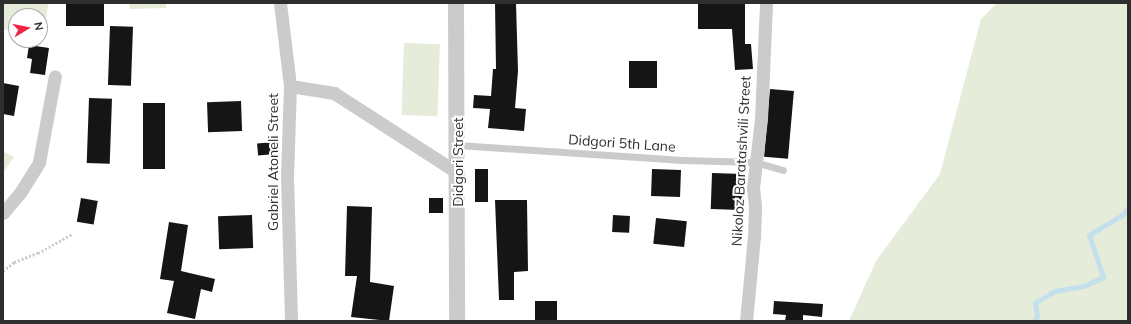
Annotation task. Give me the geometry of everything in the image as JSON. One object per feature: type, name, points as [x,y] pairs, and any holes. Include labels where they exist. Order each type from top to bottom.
[{"type":"street","name":"Gabriel Atoneli Street","points":[[280,3],[290,86],[287,176],[291,321]]},
{"type":"street","name":"Didgori Street","points":[[456,3],[458,321]]},
{"type":"street","name":"Nikoloz Baratashvili Street","points":[[746,321],[754,237],[755,206],[753,188],[761,119],[766,3]]},
{"type":"street","points":[[3,213],[20,193],[38,162],[55,76]]},
{"type":"street","points":[[290,86],[334,93],[458,173]]},
{"type":"lane","name":"Didgori 5th Lane","points":[[458,145],[683,160],[755,162],[783,170]]},
{"type":"path","points":[[3,271],[14,262],[38,254],[72,234]]},
{"type":"green space","points":[[3,3],[48,3],[47,8],[8,8],[8,30],[3,30]]},
{"type":"green space","points":[[129,3],[166,3],[166,8],[130,9]]},
{"type":"green space","points":[[997,3],[1128,3],[1128,321],[849,321],[876,261],[940,174],[981,19]]},
{"type":"green space","points":[[404,43],[440,44],[437,116],[401,115]]},
{"type":"green space","points":[[3,151],[14,157],[3,173]]},
{"type":"building","points":[[66,3],[104,3],[104,26],[66,26]]},
{"type":"building","points":[[495,3],[516,3],[518,71],[515,108],[526,109],[524,131],[488,128],[490,109],[473,108],[474,95],[491,96],[493,69],[496,69]]},
{"type":"building","points":[[698,3],[745,3],[745,44],[751,44],[753,69],[735,70],[732,29],[698,29]]},
{"type":"building","points":[[110,26],[133,27],[131,86],[108,85]]},
{"type":"building","points":[[29,48],[49,48],[45,75],[30,73],[32,59],[27,58]]},
{"type":"building","points":[[629,61],[657,61],[657,88],[629,88]]},
{"type":"building","points":[[3,83],[19,86],[14,116],[3,114]]},
{"type":"building","points":[[770,89],[794,91],[788,159],[764,157]]},
{"type":"building","points":[[89,98],[112,99],[110,164],[87,163]]},
{"type":"building","points":[[241,101],[242,131],[208,132],[207,102]]},
{"type":"building","points":[[143,103],[165,103],[165,169],[143,169]]},
{"type":"building","points":[[274,142],[275,154],[258,155],[257,143]]},
{"type":"building","points":[[475,169],[488,169],[488,202],[475,202]]},
{"type":"building","points":[[652,169],[681,170],[680,197],[651,196]]},
{"type":"building","points":[[712,173],[743,174],[742,210],[711,209]]},
{"type":"building","points":[[81,198],[98,201],[94,225],[77,222]]},
{"type":"building","points":[[429,198],[443,198],[443,213],[429,213]]},
{"type":"building","points":[[495,200],[527,200],[528,271],[514,272],[514,300],[499,300]]},
{"type":"building","points":[[347,206],[372,207],[370,282],[394,286],[389,321],[351,317],[357,276],[345,276]]},
{"type":"building","points":[[252,215],[253,248],[219,249],[218,216]]},
{"type":"building","points":[[613,215],[630,216],[629,233],[612,232]]},
{"type":"building","points":[[656,218],[687,221],[684,247],[653,244]]},
{"type":"building","points":[[169,222],[188,225],[181,271],[215,279],[212,292],[201,289],[195,319],[167,313],[174,281],[160,279]]},
{"type":"building","points":[[535,301],[557,301],[557,321],[535,321]]},
{"type":"building","points":[[774,301],[823,304],[822,317],[803,315],[803,321],[785,321],[786,315],[773,314]]},
{"type":"waterway","points":[[1033,321],[1037,317],[1035,303],[1055,291],[1084,286],[1103,277],[1089,235],[1122,215],[1128,208]]}]
